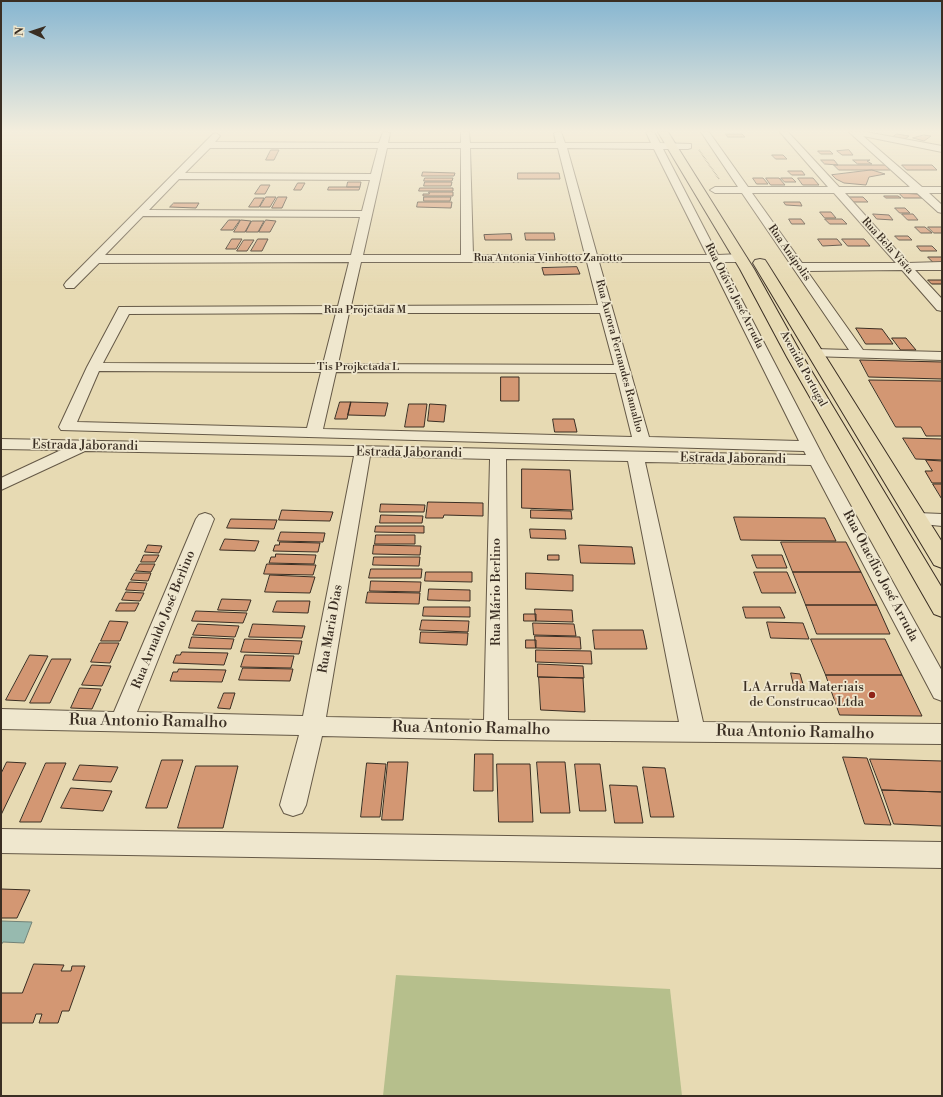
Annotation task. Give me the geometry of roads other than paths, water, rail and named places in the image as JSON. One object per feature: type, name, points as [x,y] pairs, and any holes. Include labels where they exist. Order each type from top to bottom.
[{"type":"main road","name":"Avenida Portugal","points":[[697,183],[826,410],[942,608]]},
{"type":"main road","name":"Avenida Portugal","points":[[709,183],[715,190],[918,519],[935,539],[942,560]]},
{"type":"street","points":[[70,284],[170,183]]},
{"type":"street","points":[[314,433],[342,310],[373,183]]},
{"type":"street","points":[[466,183],[467,259]]},
{"type":"street","name":"Rua Aurora Fernandes Ramalho","points":[[571,183],[622,369],[693,732]]},
{"type":"street","name":"Rua Otávio José Arruda","points":[[688,183],[715,258],[814,453]]},
{"type":"street","name":"Rua Anápolis","points":[[740,183],[859,354]]},
{"type":"street","name":"Rua Bela Vista","points":[[830,183],[942,307]]},
{"type":"street","points":[[911,183],[942,210]]},
{"type":"street","points":[[715,190],[942,190]]},
{"type":"street","points":[[140,213],[366,214]]},
{"type":"street","name":"Rua Antonia Vinhotto Zanotto","points":[[95,259],[741,258]]},
{"type":"street","points":[[798,266],[942,266]]},
{"type":"street","name":"Rua Projetada M","points":[[94,367],[124,310],[606,309]]},
{"type":"street","points":[[815,353],[942,356]]},
{"type":"street","points":[[94,367],[67,427],[314,433],[639,450]]},
{"type":"street","name":"Tis Projketada L","points":[[94,367],[622,369]]},
{"type":"street","name":"Estrada Jaborandi","points":[[1,444],[498,455],[639,450],[814,453]]},
{"type":"street","points":[[1,485],[84,446]]},
{"type":"street","name":"Rua Maria Dias","points":[[293,805],[313,725],[364,451]]},
{"type":"street","name":"Rua Otacílio José Arruda","points":[[814,453],[942,692]]},
{"type":"street","name":"Rua Mário Berlino","points":[[496,730],[498,455]]},
{"type":"street","name":"Rua Arnaldo José Berlino","points":[[122,721],[205,519]]},
{"type":"street","points":[[918,519],[942,520]]},
{"type":"street","name":"Rua Antonio Ramalho","points":[[1,719],[496,730],[942,734]]},
{"type":"street","points":[[1,841],[942,855]]},
{"type":"water","points":[[1,921],[32,922],[24,943],[3,942],[1,945]]},
{"type":"place","name":"LA Arruda Materiais de Construcao Ltda","points":[[872,695]]}]
